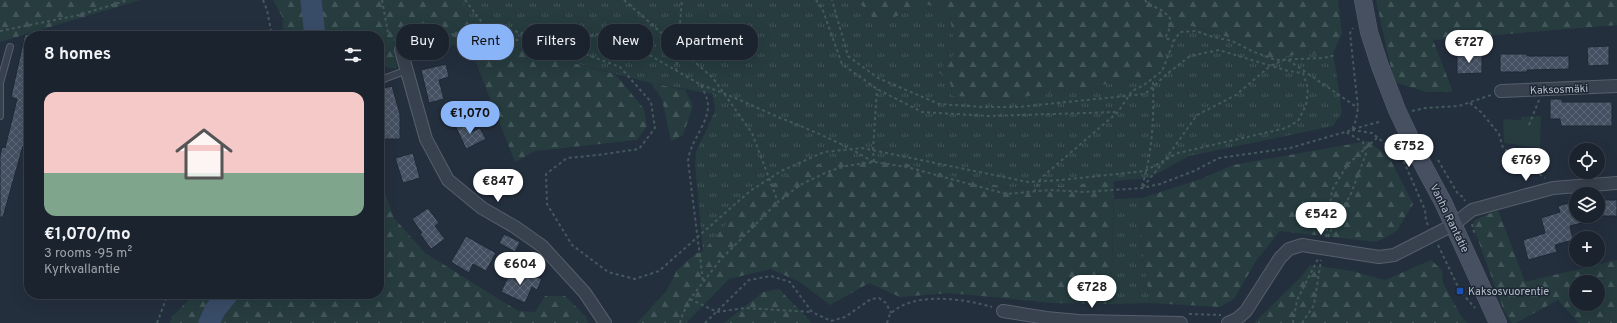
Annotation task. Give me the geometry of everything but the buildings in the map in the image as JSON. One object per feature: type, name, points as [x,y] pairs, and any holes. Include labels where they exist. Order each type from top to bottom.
[{"type":"main road","name":"Vanha Rantatie","points":[[1363,0],[1370,32],[1380,66],[1397,110],[1453,225],[1498,323]]},
{"type":"street","points":[[404,60],[426,139],[448,180],[472,201],[515,227],[542,246],[586,293],[605,323]]},
{"type":"street","name":"Kaksosmäki","points":[[1501,91],[1617,86]]},
{"type":"street","points":[[1225,319],[1237,319],[1246,311],[1280,258],[1289,249],[1302,245],[1379,257],[1394,255],[1453,225],[1470,211],[1553,188],[1617,183]]},
{"type":"street","points":[[1003,311],[1046,318],[1079,321],[1183,318]]},
{"type":"lane","points":[[0,116],[0,83],[10,47]]},
{"type":"lane","points":[[384,79],[407,70]]},
{"type":"path","points":[[0,31],[79,15],[128,0]]},
{"type":"path","points":[[263,0],[267,10],[271,31]]},
{"type":"path","points":[[382,0],[388,33],[396,43]]},
{"type":"path","points":[[465,0],[483,24]]},
{"type":"path","points":[[624,0],[661,33]]},
{"type":"path","points":[[679,24],[682,0]]},
{"type":"path","points":[[816,0],[822,8],[842,64],[877,89],[922,112],[988,116],[1118,112]]},
{"type":"path","points":[[514,39],[572,49],[620,67],[651,102],[655,128],[639,149],[567,158],[546,174],[547,204],[572,245],[608,272],[635,279],[659,271],[744,196],[768,179],[780,171],[824,152],[862,148],[1028,182],[1061,180],[1145,171],[1178,153],[1286,128],[1298,121],[1306,105],[1308,89],[1302,73],[1288,71],[1219,50],[1190,56],[1145,94],[1018,107],[984,107],[940,104],[878,78],[848,56],[832,0]]},
{"type":"path","points":[[1145,0],[1147,3],[1163,11],[1170,18],[1169,30],[1165,38],[1174,41]]},
{"type":"path","points":[[1352,130],[1356,120],[1358,108],[1350,33],[1356,24]]},
{"type":"path","points":[[514,31],[566,44],[594,35],[610,32],[701,85],[724,93],[853,149],[874,162]]},
{"type":"path","points":[[1034,192],[1041,178],[1118,112],[1132,91],[1153,79],[1162,71],[1174,41],[1180,32],[1196,31],[1232,41],[1254,52],[1276,60],[1323,58],[1336,55]]},
{"type":"path","points":[[1287,59],[1358,108]]},
{"type":"path","points":[[1142,188],[1165,160],[1197,115],[1236,95],[1270,66],[1287,59]]},
{"type":"path","points":[[676,60],[676,71]]},
{"type":"path","points":[[692,60],[713,78],[752,133],[768,179],[778,202]]},
{"type":"path","points":[[1142,188],[1148,170],[1151,144],[1153,79]]},
{"type":"path","points":[[701,85],[708,100],[708,115],[692,144],[688,161],[703,281]]},
{"type":"path","points":[[874,162],[873,150],[877,89]]},
{"type":"path","points":[[1529,125],[1543,90]]},
{"type":"path","points":[[1411,111],[1425,108],[1460,106],[1501,91]]},
{"type":"path","points":[[1470,103],[1482,113],[1499,134],[1503,148],[1546,179],[1553,188]]},
{"type":"path","points":[[680,323],[690,299],[703,281],[721,259],[778,202],[800,185],[827,172],[846,166],[874,162],[906,167],[1006,194],[1050,190],[1084,192],[1142,188],[1160,184],[1219,158],[1290,148],[1379,122]]},
{"type":"path","points":[[1352,130],[1372,133],[1388,146],[1399,151]]},
{"type":"path","points":[[1346,132],[1363,142],[1365,149],[1366,154],[1350,196],[1337,216],[1326,241],[1332,190],[1348,164],[1365,149],[1378,137]]},
{"type":"path","points":[[1434,154],[1458,194]]},
{"type":"path","points":[[1293,323],[1297,300],[1323,249]]},
{"type":"path","points":[[1302,323],[1314,305],[1323,249]]},
{"type":"path","points":[[705,323],[750,280],[771,276],[790,282],[812,312]]},
{"type":"path","points":[[690,299],[717,312],[745,308],[812,312],[831,322],[845,317],[871,299],[878,298],[886,303],[891,313]]},
{"type":"path","points":[[157,323],[166,299]]},
{"type":"path","points":[[887,323],[891,313],[906,303],[923,299],[979,303],[1003,311]]},
{"type":"path","points":[[1183,318],[1225,319]]},
{"type":"green space","points":[[0,0],[140,0],[37,31],[24,31],[24,35],[0,42]]},
{"type":"green space","points":[[273,0],[459,0],[464,6],[473,24],[457,24],[457,45],[449,47],[449,24],[396,24],[396,60],[405,60],[395,69],[384,66],[384,31],[282,31],[283,18]]},
{"type":"green space","points":[[459,0],[857,0],[874,19],[892,18],[926,4],[949,12],[956,52],[938,71],[951,85],[952,96],[1008,99],[1147,78],[1158,70],[1176,27],[1192,26],[1234,39],[1270,57],[1308,53],[1332,55],[1335,64],[1342,112],[1333,126],[1189,156],[1149,178],[1036,188],[1007,187],[967,180],[767,187],[733,216],[703,251],[695,164],[696,152],[715,111],[713,94],[651,83],[564,60],[590,60],[590,24],[522,24],[522,49],[514,47],[514,24],[473,24],[464,6]]},
{"type":"green space","points":[[857,0],[1338,0],[1342,34],[1332,55],[1308,53],[1270,58],[1234,39],[1192,26],[1176,27],[1158,71],[1147,78],[1008,99],[952,96],[951,85],[938,71],[956,52],[949,12],[926,4],[892,18],[874,19]]},
{"type":"green space","points":[[1376,0],[1617,0],[1617,25],[1433,40],[1453,92],[1427,92],[1394,82]]},
{"type":"green space","points":[[514,47],[522,49],[522,60],[562,60],[615,74],[644,109],[647,126],[637,140],[535,151],[515,162],[475,60],[514,60]]},
{"type":"green space","points":[[651,83],[685,90],[693,106],[683,135],[671,141],[662,99]]},
{"type":"green space","points":[[1541,116],[1540,148],[1504,143],[1503,119],[1521,120],[1521,117]]},
{"type":"green space","points":[[1368,141],[1389,157],[1413,204],[1397,231],[1376,242],[1280,231],[1256,261],[1234,299],[1220,307],[1150,303],[1140,235],[1142,198],[1201,179],[1233,165]]},
{"type":"green space","points":[[875,157],[905,163],[967,180],[1007,187],[1036,188],[1114,181],[1111,304],[1054,303],[949,293],[900,297],[869,283],[830,305],[800,282],[770,269],[729,279],[686,323],[637,323],[667,290],[677,270],[695,254],[703,251],[733,216],[767,187],[811,165]]},
{"type":"green space","points":[[384,191],[394,218],[425,253],[518,311],[535,312],[545,296],[565,296],[585,316],[588,323],[170,323],[172,317],[189,299],[384,299]]},
{"type":"green space","points":[[1142,198],[1140,235],[1150,303],[1111,304],[1114,199]]},
{"type":"green space","points":[[1498,210],[1525,282],[1588,267],[1605,267],[1605,263],[1617,260],[1617,323],[1579,323],[1558,300],[1516,323],[1512,323],[1504,311],[1473,226],[1475,220]]},
{"type":"green space","points":[[1431,260],[1442,270],[1443,283],[1461,316],[1468,323],[1254,323],[1300,278],[1310,265],[1352,271],[1385,280]]},
{"type":"green space","points":[[779,289],[812,323],[724,323],[763,292]]},
{"type":"waterway","points":[[311,0],[314,31]]},
{"type":"waterway","points":[[209,323],[215,310],[224,299]]},
{"type":"place","name":"Kaksosvuorentie","points":[[1460,291]]}]
